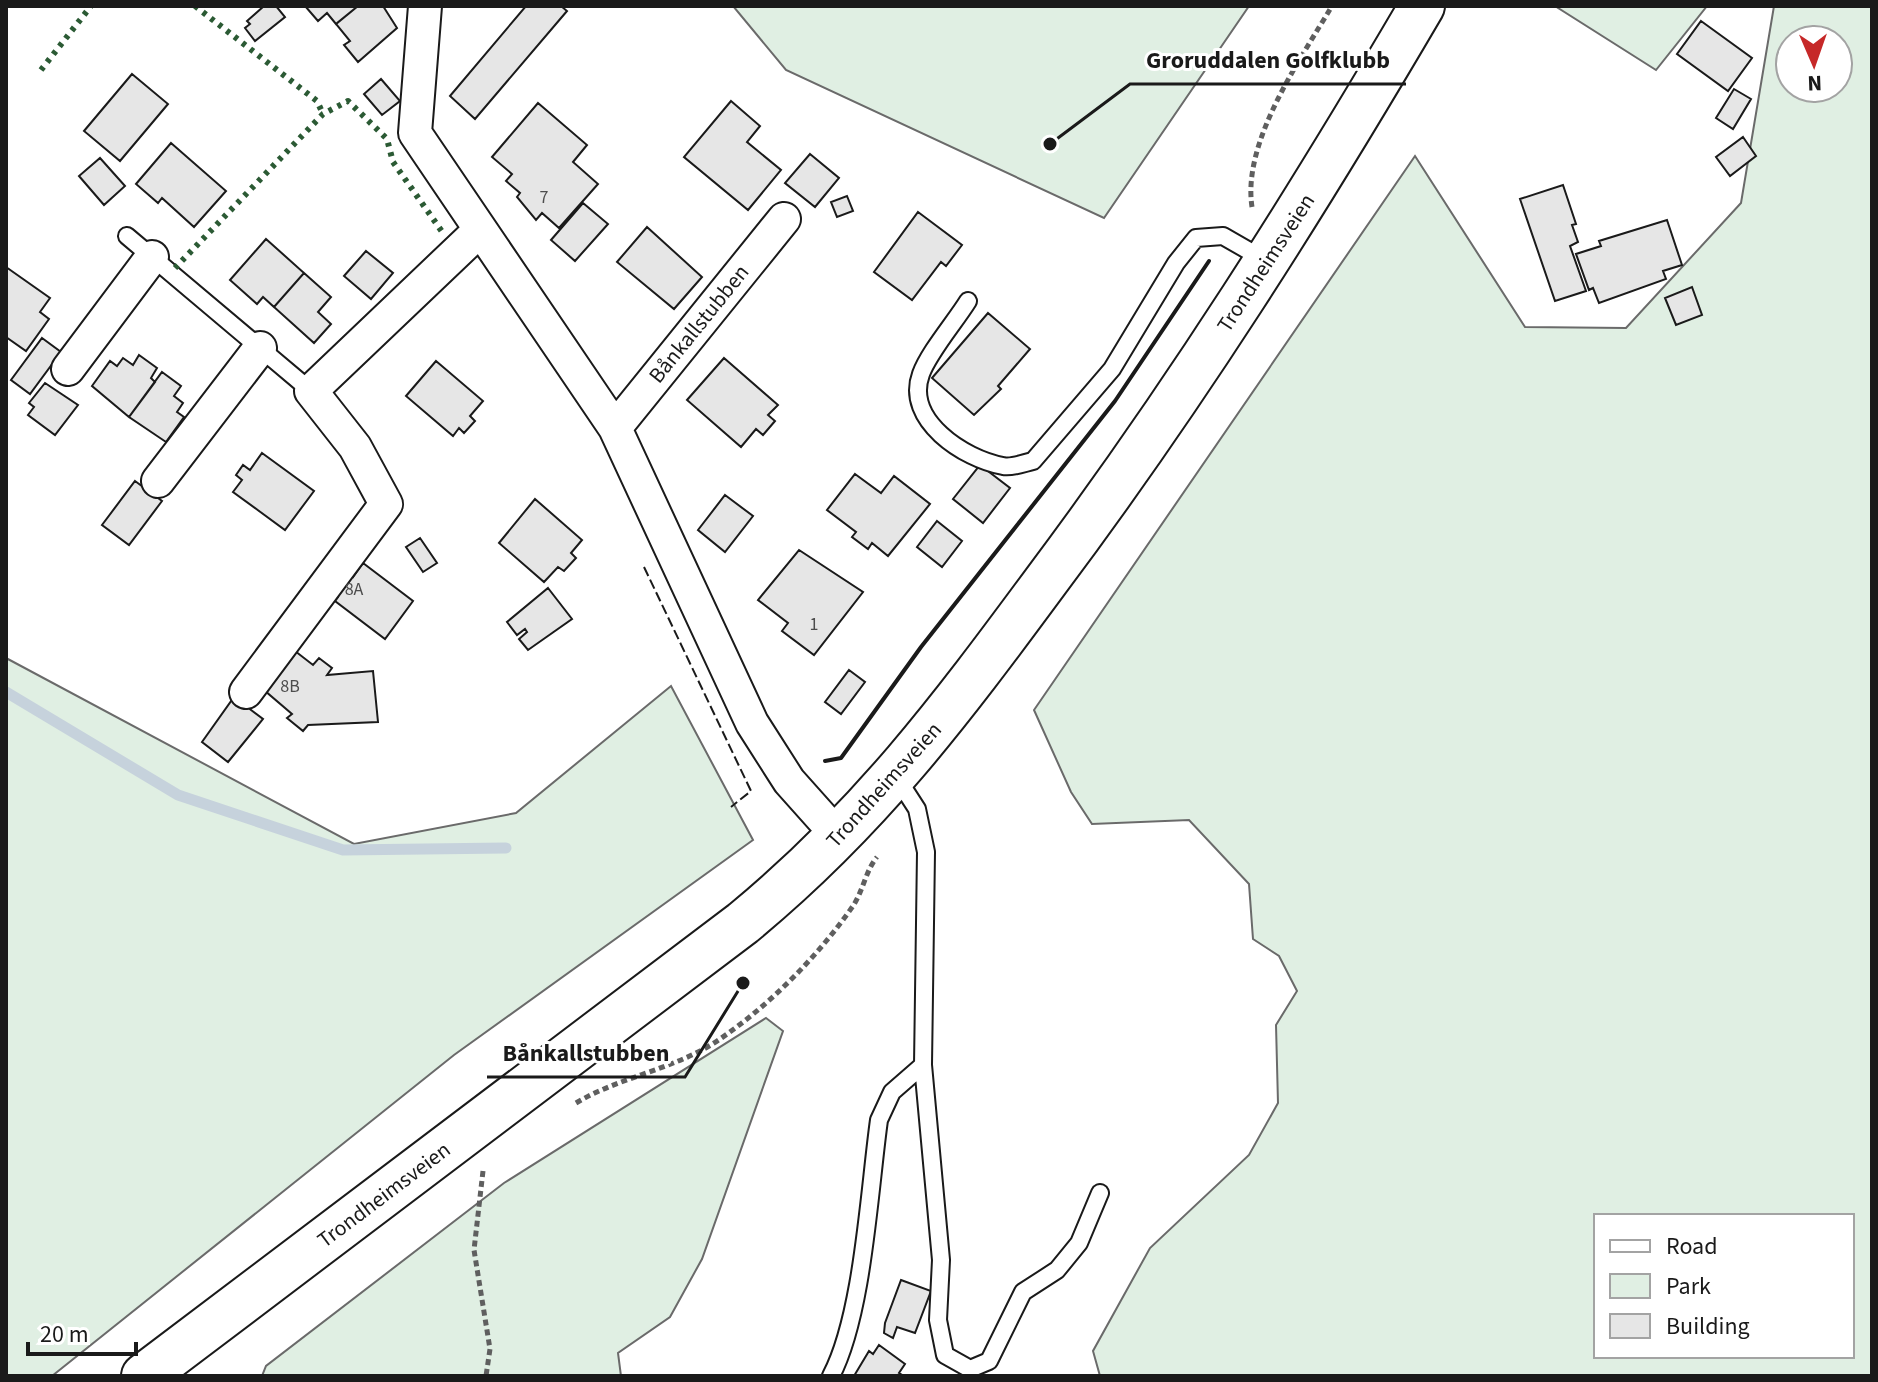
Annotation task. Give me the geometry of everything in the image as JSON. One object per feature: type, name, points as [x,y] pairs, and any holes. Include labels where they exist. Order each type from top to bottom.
[{"type":"highway","name":"Trondheimsveien","points":[[144,1376],[743,923],[839,837],[896,777],[969,686],[1104,503],[1268,262],[1422,6]]},
{"type":"street","points":[[425,6],[415,133],[615,428],[752,723],[789,781],[839,837]]},
{"type":"street","name":"Bånkallstubben","points":[[615,428],[784,219]]},
{"type":"street","points":[[246,692],[386,504],[355,447],[311,391],[480,230]]},
{"type":"street","points":[[68,369],[152,257]]},
{"type":"street","points":[[158,481],[260,348]]},
{"type":"lane","points":[[127,236],[311,391]]},
{"type":"lane","points":[[968,301],[920,375],[921,408],[927,423],[964,451],[1003,467],[1033,461],[1112,369],[1181,255],[1196,238],[1223,236],[1268,262]]},
{"type":"lane","points":[[896,777],[917,809],[926,852],[923,1065],[941,1260],[938,1320],[945,1355],[970,1372],[989,1361],[1023,1292],[1057,1270],[1079,1243],[1100,1193]]},
{"type":"lane","points":[[831,1376],[841,1356],[853,1305],[879,1120],[892,1092],[923,1065]]},
{"type":"path","points":[[1254,216],[1253,176],[1267,125],[1332,6]]},
{"type":"path","points":[[483,1168],[474,1250],[490,1349],[486,1376]]},
{"type":"green space","points":[[733,6],[1249,6],[1104,218],[786,70]]},
{"type":"green space","points":[[1555,6],[1707,6],[1656,70]]},
{"type":"green space","points":[[1774,6],[1872,6],[1872,1376],[1100,1376],[1093,1351],[1150,1248],[1249,1155],[1278,1103],[1276,1025],[1297,991],[1279,956],[1253,939],[1249,884],[1189,820],[1092,824],[1071,792],[1034,710],[1415,156],[1525,327],[1626,328],[1741,203]]},
{"type":"green space","points":[[6,658],[354,844],[516,813],[671,686],[753,840],[454,1055],[52,1376],[6,1376]]},
{"type":"green space","points":[[766,1018],[783,1031],[702,1259],[670,1317],[618,1353],[621,1376],[262,1376],[266,1366],[504,1183]]},
{"type":"building","points":[[264,6],[276,6],[285,17],[255,41],[245,28],[250,24],[247,21]]},
{"type":"building","points":[[305,6],[358,6],[336,24],[327,13],[318,21]]},
{"type":"building","points":[[358,6],[383,6],[397,28],[358,62],[344,45],[350,41],[336,24]]},
{"type":"building","points":[[526,6],[561,6],[567,11],[475,119],[450,96]]},
{"type":"building","points":[[1701,21],[1752,58],[1728,91],[1677,54]]},
{"type":"building","points":[[132,74],[168,104],[120,161],[84,131]]},
{"type":"building","points":[[381,79],[400,101],[382,115],[364,94]]},
{"type":"building","points":[[1734,89],[1751,99],[1733,129],[1716,118]]},
{"type":"building","points":[[731,101],[760,126],[747,142],[781,170],[748,210],[684,157]]},
{"type":"building","points":[[538,103],[587,145],[573,162],[598,184],[559,228],[542,213],[536,220],[517,197],[520,193],[506,181],[512,174],[492,157]]},
{"type":"building","points":[[1743,137],[1756,156],[1730,176],[1716,157]]},
{"type":"building","points":[[171,143],[226,191],[194,227],[162,198],[158,203],[136,184]]},
{"type":"building","points":[[810,154],[839,178],[815,207],[785,183]]},
{"type":"building","points":[[100,158],[125,186],[104,205],[79,176]]},
{"type":"building","points":[[1563,185],[1576,224],[1572,225],[1578,242],[1570,246],[1586,291],[1555,301],[1520,199]]},
{"type":"building","points":[[847,196],[853,211],[837,217],[831,202]]},
{"type":"building","points":[[583,203],[608,224],[575,261],[551,240]]},
{"type":"building","points":[[918,212],[962,245],[946,266],[941,262],[912,300],[874,272]]},
{"type":"building","points":[[1667,220],[1682,265],[1663,271],[1666,279],[1599,303],[1593,288],[1589,290],[1576,254],[1601,246],[1599,241]]},
{"type":"building","points":[[647,227],[702,277],[674,309],[617,262]]},
{"type":"building","points":[[266,239],[304,273],[274,307],[263,297],[257,304],[230,280]]},
{"type":"building","points":[[366,251],[393,273],[371,299],[344,276]]},
{"type":"building","points":[[6,267],[50,298],[40,312],[49,319],[26,351],[6,337]]},
{"type":"building","points":[[304,273],[331,297],[318,312],[331,324],[314,343],[274,307]]},
{"type":"building","points":[[1692,287],[1702,315],[1676,325],[1665,298]]},
{"type":"building","points":[[988,313],[1030,349],[998,386],[1001,389],[974,415],[932,378]]},
{"type":"building","points":[[42,338],[61,352],[30,394],[11,380]]},
{"type":"building","points":[[139,355],[157,368],[151,378],[155,382],[129,417],[92,386],[110,361],[117,366],[123,358],[133,365]]},
{"type":"building","points":[[724,358],[778,405],[768,415],[775,421],[763,435],[756,429],[741,447],[687,400]]},
{"type":"building","points":[[436,361],[483,401],[470,416],[475,421],[464,433],[459,428],[453,436],[406,396]]},
{"type":"building","points":[[162,372],[181,386],[174,396],[183,403],[177,412],[184,417],[166,442],[129,417]]},
{"type":"building","points":[[45,383],[78,405],[55,435],[28,415],[34,407],[29,403]]},
{"type":"building","points":[[262,453],[314,491],[285,530],[233,492],[242,480],[236,475],[243,465],[250,470]]},
{"type":"building","points":[[980,465],[1010,488],[983,523],[953,499]]},
{"type":"building","points":[[855,474],[881,493],[894,476],[930,504],[888,556],[872,543],[868,549],[852,537],[856,532],[827,510]]},
{"type":"building","points":[[135,481],[162,501],[129,545],[102,525]]},
{"type":"building","points":[[725,495],[753,516],[725,552],[698,530]]},
{"type":"building","points":[[535,499],[582,540],[571,553],[576,558],[564,571],[558,567],[544,582],[499,543]]},
{"type":"building","points":[[937,521],[962,541],[942,567],[917,547]]},
{"type":"building","points":[[420,538],[437,563],[423,572],[406,547]]},
{"type":"building","points":[[799,550],[863,592],[814,655],[782,631],[788,623],[758,600]]},
{"type":"building","points":[[363,563],[413,601],[385,639],[335,601],[338,597],[330,590],[345,571],[353,577]]},
{"type":"building","points":[[548,588],[572,619],[528,650],[519,639],[527,632],[525,629],[517,635],[507,622]]},
{"type":"building","points":[[295,651],[313,665],[319,658],[332,668],[327,675],[373,671],[378,722],[308,725],[303,731],[287,718],[292,714],[264,690]]},
{"type":"building","points":[[849,670],[865,682],[841,714],[825,702]]},
{"type":"building","points":[[234,697],[263,719],[228,762],[202,742]]},
{"type":"building","points":[[901,1280],[931,1291],[915,1333],[897,1327],[893,1338],[884,1333],[885,1323]]},
{"type":"building","points":[[879,1345],[905,1364],[899,1373],[904,1376],[854,1376],[869,1351],[873,1354]]},
{"type":"waterway","points":[[6,692],[178,795],[343,850],[506,848]]},
{"type":"hedge","points":[[41,70],[91,6]]},
{"type":"hedge","points":[[195,6],[317,101],[323,114]]},
{"type":"hedge","points":[[175,268],[323,114],[348,101],[387,139],[393,162],[443,233]]},
{"type":"fence","points":[[644,567],[751,791],[731,807]]},
{"type":"wall","points":[[825,761],[841,758],[921,647],[1115,401],[1209,261]]},
{"type":"place","name":"Groruddalen Golfklubb","points":[[1050,144]]},
{"type":"place","name":"Bånkallstubben","points":[[743,983]]}]
